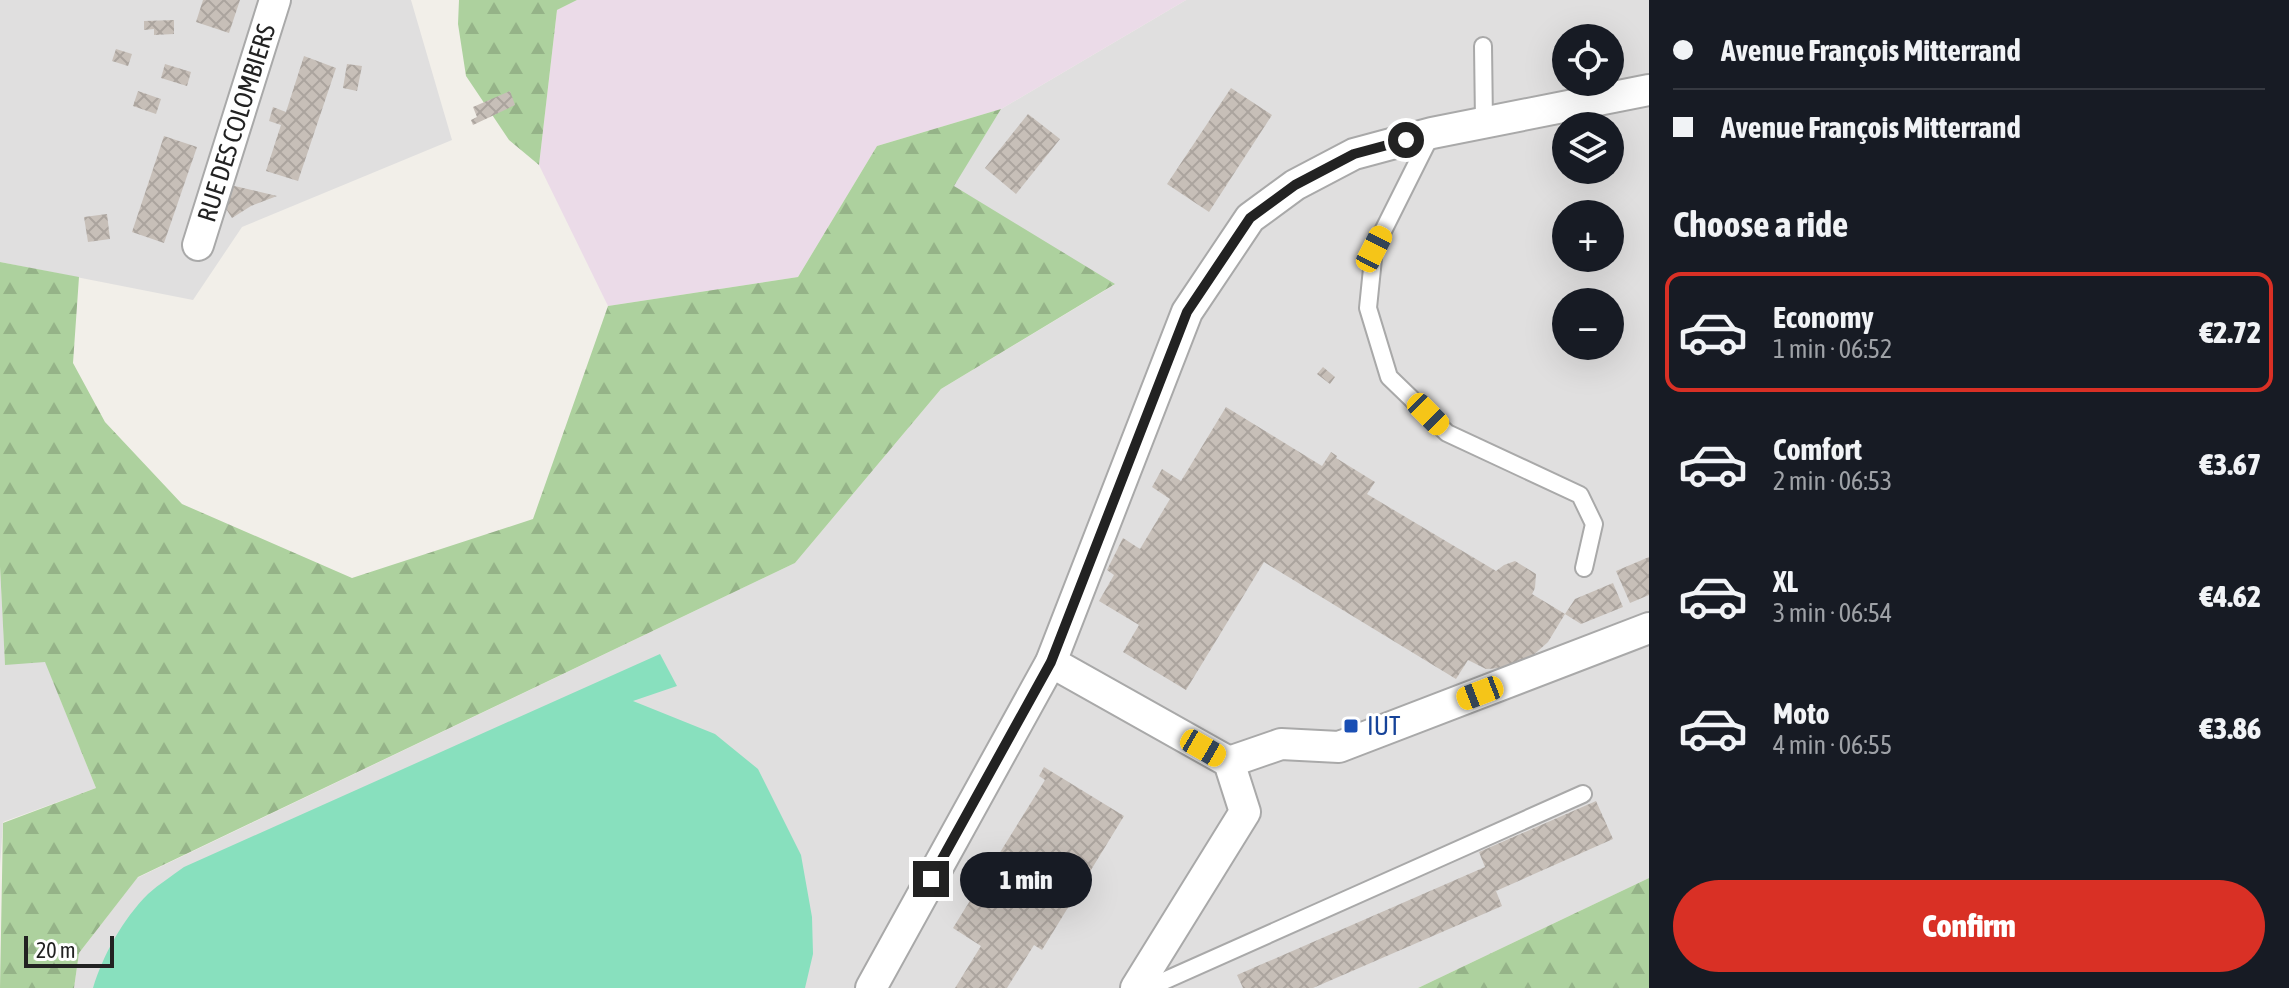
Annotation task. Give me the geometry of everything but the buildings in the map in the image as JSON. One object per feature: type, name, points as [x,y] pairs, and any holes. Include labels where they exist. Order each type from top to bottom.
[{"type":"street","name":"RUE DES COLOMBIERS","points":[[198,245],[275,0]]},
{"type":"street","points":[[871,988],[1051,662],[1187,312],[1250,218],[1295,185],[1354,154],[1432,133],[1649,90]]},
{"type":"street","points":[[1229,762],[1281,744],[1339,747],[1649,628]]},
{"type":"street","points":[[1051,662],[1229,762],[1245,812],[1136,988]]},
{"type":"lane","points":[[1483,46],[1484,122]]},
{"type":"lane","points":[[1432,133],[1374,249],[1368,308],[1389,377],[1447,433],[1580,495],[1594,524],[1584,568]]},
{"type":"lane","points":[[1148,988],[1583,794]]},
{"type":"shaded area","points":[[0,0],[411,0],[452,140],[242,227],[193,300],[0,262]]},
{"type":"shaded area","points":[[577,0],[1186,0],[1001,109],[877,146],[798,277],[608,306],[539,165],[557,10]]},
{"type":"shaded area","points":[[1186,0],[1649,0],[1649,878],[1418,988],[74,988],[79,953],[137,878],[795,563],[941,389],[1114,285],[953,186],[1001,109]]},
{"type":"shaded area","points":[[0,567],[5,664],[45,661],[96,788],[3,822],[0,867]]},
{"type":"green space","points":[[459,0],[577,0],[557,10],[539,165],[509,140],[466,76],[458,24]]},
{"type":"green space","points":[[1001,109],[954,186],[1115,284],[941,389],[795,563],[138,877],[79,953],[74,988],[0,988],[3,823],[96,788],[45,662],[5,665],[0,567],[0,262],[79,277],[73,363],[105,422],[182,504],[352,578],[533,519],[608,306],[798,277],[877,146]]},
{"type":"green space","points":[[660,654],[677,686],[633,701],[715,734],[758,769],[801,855],[812,917],[813,954],[805,988],[93,988],[108,950],[130,915],[148,894],[184,867]]},
{"type":"green space","points":[[1649,878],[1649,988],[1418,988]]},
{"type":"place","name":"IUT","points":[[1351,726]]},
{"type":"route","points":[[931,879],[1051,662],[1187,312],[1250,218],[1295,185],[1354,154],[1406,140]]}]
